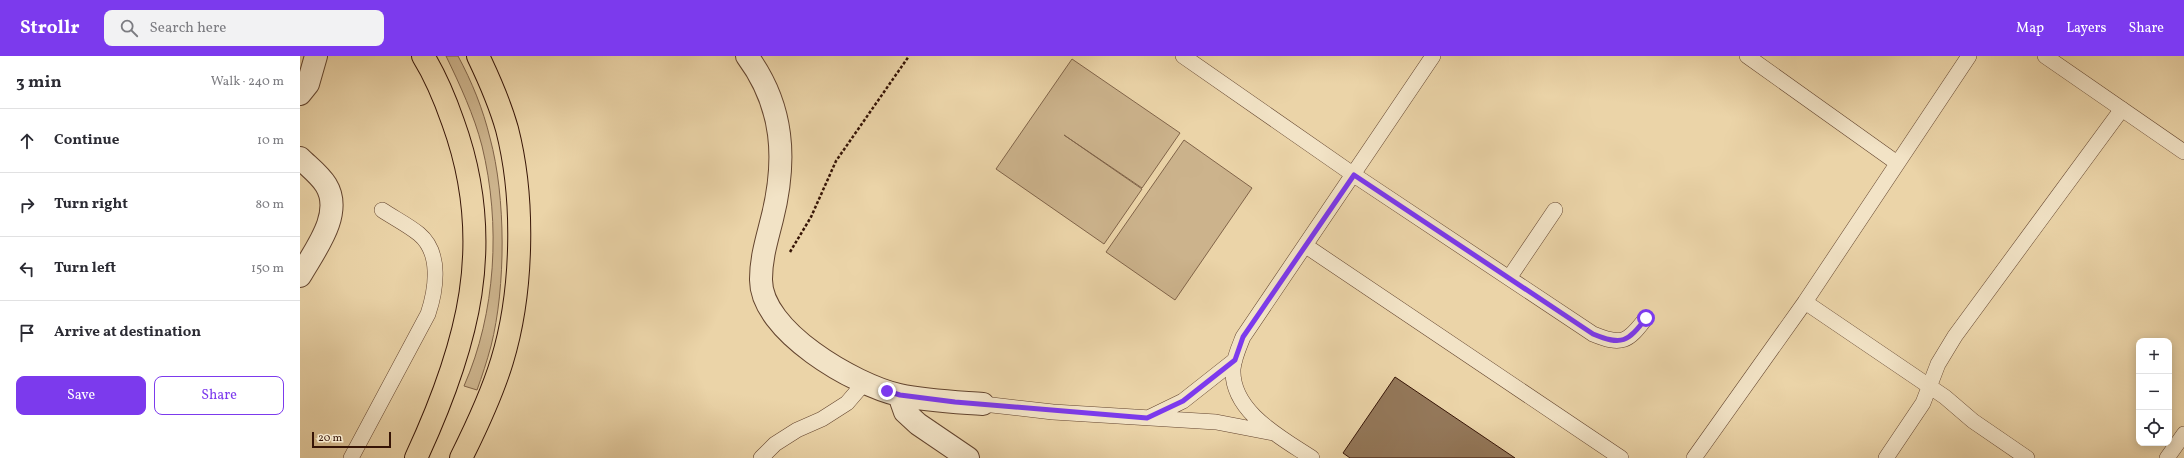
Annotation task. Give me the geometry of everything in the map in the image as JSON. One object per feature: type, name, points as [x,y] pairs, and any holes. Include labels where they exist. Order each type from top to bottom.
[{"type":"main road","points":[[416,458],[446,389],[458,356],[471,295],[474,270],[473,207],[463,152],[442,91],[423,56]]},
{"type":"main road","points":[[461,458],[491,392],[503,360],[509,333],[516,286],[519,238],[517,184],[507,129],[478,56]]},
{"type":"street","points":[[300,94],[308,84],[316,56]]},
{"type":"street","points":[[747,56],[768,92],[781,144],[781,172],[772,220],[763,252],[761,280],[764,294],[771,310],[784,326],[812,352],[865,382],[900,395],[984,404]]},
{"type":"street","points":[[300,158],[326,183],[330,192],[333,206],[325,231],[300,276]]},
{"type":"street","points":[[900,395],[905,412],[918,424],[968,458]]},
{"type":"lane","points":[[1183,56],[1354,175],[1593,334],[1608,340],[1619,341],[1632,336],[1646,318]]},
{"type":"lane","points":[[1312,458],[1276,434],[1249,410],[1238,393],[1233,378],[1235,360],[1243,337],[1306,246],[1433,56]]},
{"type":"lane","points":[[1747,56],[1897,164]]},
{"type":"lane","points":[[1694,458],[1805,302],[1969,56]]},
{"type":"lane","points":[[2045,56],[2184,152]]},
{"type":"lane","points":[[1886,458],[1923,403],[1938,364],[1955,336],[2122,109]]},
{"type":"lane","points":[[351,458],[428,314],[433,298],[435,282],[434,262],[428,244],[420,235],[382,210]]},
{"type":"lane","points":[[1508,278],[1555,210]]},
{"type":"lane","points":[[1306,246],[1621,458]]},
{"type":"lane","points":[[1805,302],[1929,387],[2026,458]]},
{"type":"lane","points":[[1147,418],[1183,401],[1235,360]]},
{"type":"lane","points":[[762,458],[775,444],[796,430],[822,419],[847,403],[865,382]]},
{"type":"lane","points":[[984,404],[1053,412],[1216,422],[1276,434]]},
{"type":"lane","points":[[2167,458],[2184,434]]},
{"type":"path","points":[[762,265],[781,262],[792,251],[811,217],[836,160],[909,56]]},
{"type":"shaded area","points":[[446,56],[458,56],[477,96],[490,138],[499,187],[502,242],[499,297],[496,323],[491,346],[477,390],[464,386],[475,358],[489,299],[493,237],[492,206],[488,176],[479,134],[466,100]]},
{"type":"shaded area","points":[[1072,59],[1180,133],[1142,188],[1064,135],[1142,189],[1104,244],[996,169]]},
{"type":"shaded area","points":[[1184,140],[1252,188],[1175,300],[1106,252]]},
{"type":"building","points":[[1395,377],[1515,458],[1350,458],[1343,453]]},
{"type":"route","points":[[887,391],[900,395],[955,402],[1053,412],[1147,418],[1171,408],[1200,389],[1235,360],[1236,353],[1243,337],[1354,175],[1593,334],[1608,340],[1619,341],[1632,336],[1646,318]]}]
